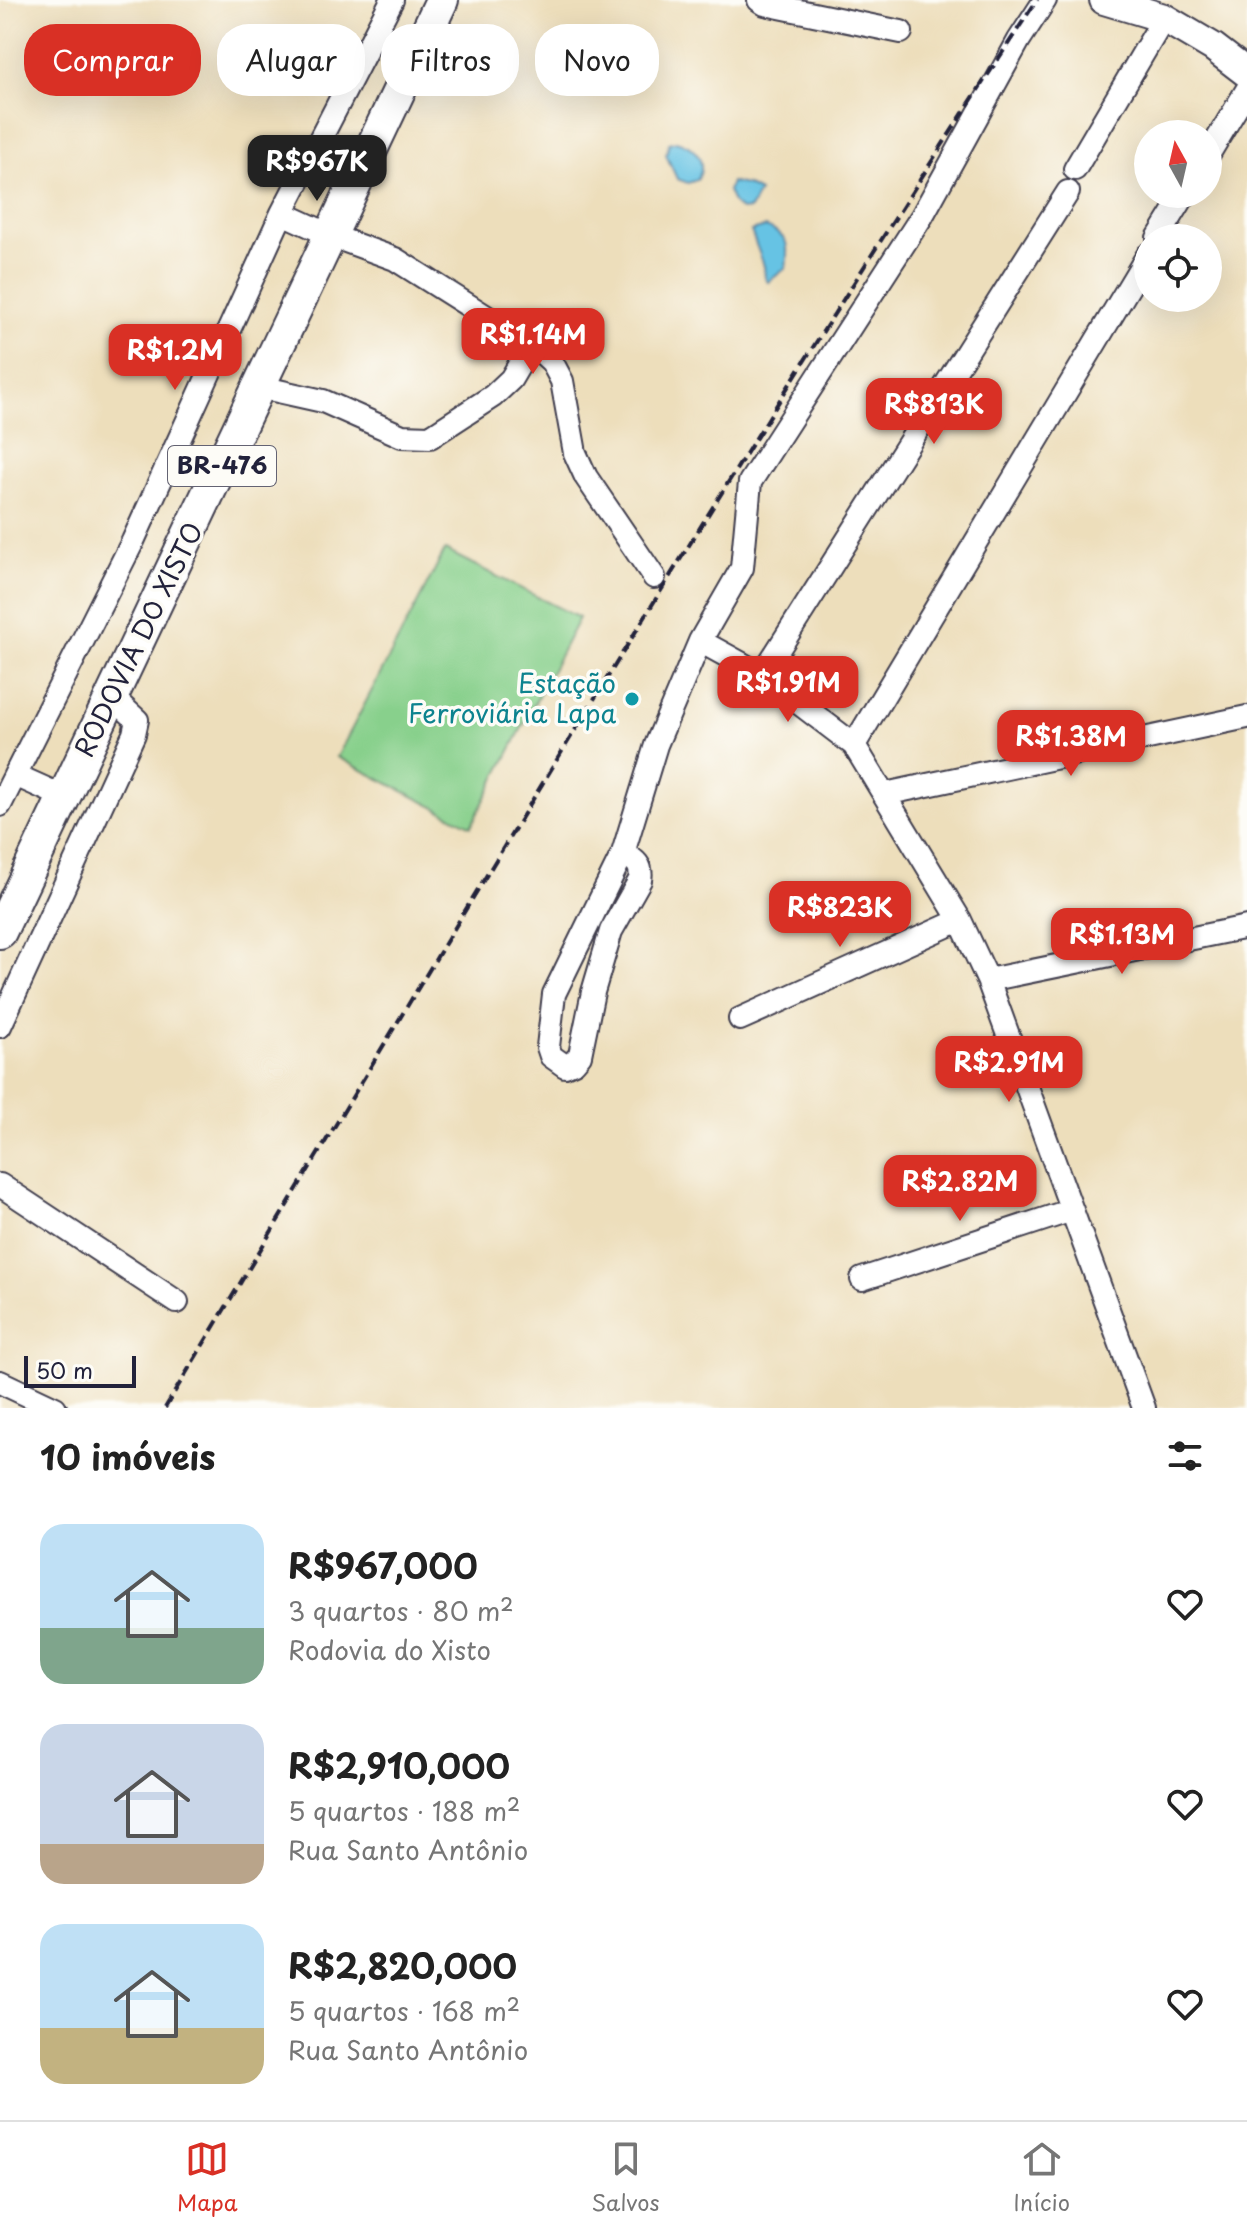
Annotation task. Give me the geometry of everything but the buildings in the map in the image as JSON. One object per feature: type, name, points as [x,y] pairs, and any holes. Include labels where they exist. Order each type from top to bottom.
[{"type":"highway","name":"RODOVIA DO XISTO","points":[[0,932],[442,0]]},
{"type":"main road","points":[[1104,0],[1164,18],[1213,47],[1247,73]]},
{"type":"street","points":[[0,805],[133,541],[282,213],[392,0]]},
{"type":"street","points":[[759,0],[765,4],[901,32]]},
{"type":"street","points":[[623,853],[638,864],[642,871],[640,880],[611,931],[593,992],[580,1055],[565,1066],[551,1056],[548,1047],[554,994],[623,853],[656,745],[700,641],[742,568],[750,482],[922,216],[1019,40],[1045,0]]},
{"type":"street","points":[[1075,169],[1164,18]]},
{"type":"street","points":[[1222,132],[1247,90]]},
{"type":"street","points":[[762,675],[1068,192]]},
{"type":"street","points":[[282,213],[332,236],[395,259],[531,345],[552,362],[562,381],[575,453],[586,477],[654,577]]},
{"type":"street","points":[[854,745],[1134,278]]},
{"type":"street","points":[[260,387],[323,401],[402,436],[430,437],[493,396],[511,379],[531,345]]},
{"type":"street","points":[[700,641],[762,675],[854,745],[960,920],[988,980],[1144,1408]]},
{"type":"street","points":[[0,1026],[134,734],[137,720],[112,697]]},
{"type":"street","points":[[885,794],[1247,717]]},
{"type":"street","points":[[15,775],[64,797]]},
{"type":"street","points":[[740,1019],[960,920]]},
{"type":"street","points":[[988,980],[1247,927]]},
{"type":"street","points":[[0,1185],[177,1302]]},
{"type":"street","points":[[862,1279],[1072,1210]]},
{"type":"street","points":[[0,1382],[55,1408]]},
{"type":"green space","points":[[445,550],[579,618],[471,826],[337,757]]},
{"type":"water","points":[[676,141],[698,155],[701,167],[697,180],[688,183],[677,179],[666,155],[669,143]]},
{"type":"water","points":[[731,182],[759,192],[750,209],[741,210],[733,203],[728,191]]},
{"type":"water","points":[[766,227],[783,238],[787,253],[786,268],[768,282],[751,231]]},
{"type":"railway","points":[[165,1408],[703,523],[1037,0]]},
{"type":"place","name":"Estação Ferroviária Lapa","points":[[632,699]]}]
